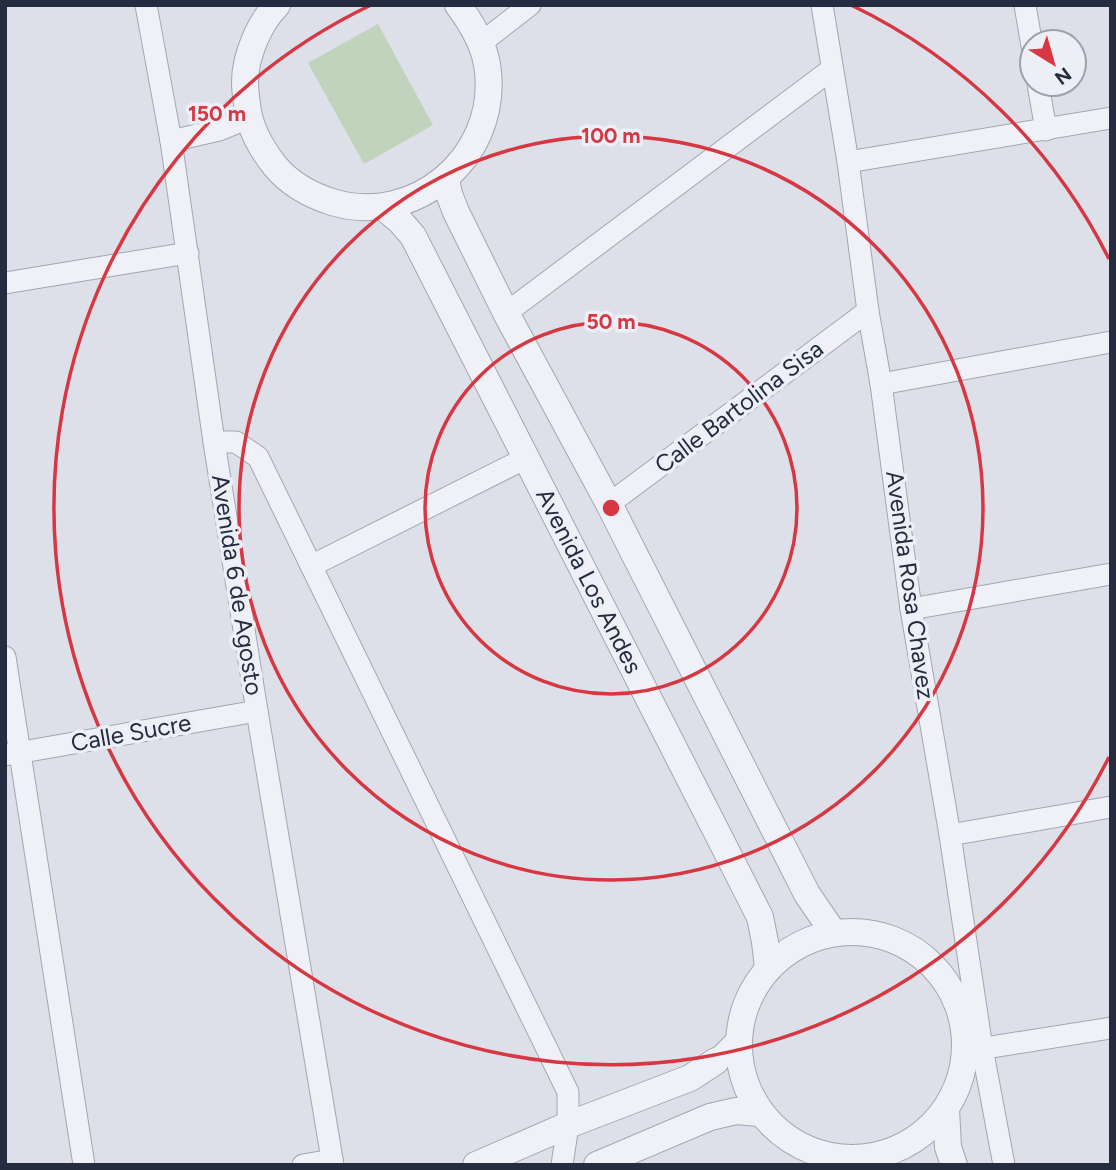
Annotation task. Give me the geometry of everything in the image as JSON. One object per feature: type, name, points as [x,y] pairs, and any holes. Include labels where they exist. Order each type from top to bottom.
[{"type":"street","name":"Avenida 6 de Agosto","points":[[146,5],[171,141],[214,442],[257,711],[333,1162]]},
{"type":"street","points":[[272,8],[252,45],[245,81],[248,118],[262,150],[284,177],[314,197],[347,207],[383,207],[416,197],[446,178],[466,157],[480,130],[488,101],[488,72],[481,43],[471,21],[458,5]]},
{"type":"street","points":[[481,43],[530,5]]},
{"type":"street","name":"Avenida Rosa Chavez","points":[[822,5],[881,384],[911,609],[950,835],[974,1050],[1004,1165]]},
{"type":"street","points":[[1025,5],[1029,28]]},
{"type":"street","points":[[506,313],[832,69]]},
{"type":"street","points":[[1040,98],[1046,130]]},
{"type":"street","points":[[171,141],[219,130],[248,118]]},
{"type":"street","points":[[848,162],[1111,118]]},
{"type":"street","points":[[446,178],[456,212],[506,313],[610,504],[807,894],[833,932]]},
{"type":"street","name":"Avenida Los Andes","points":[[383,207],[413,236],[760,916],[768,968]]},
{"type":"street","points":[[5,283],[188,253]]},
{"type":"street","name":"Calle Bartolina Sisa","points":[[610,504],[868,311]]},
{"type":"street","points":[[881,384],[1111,342]]},
{"type":"street","points":[[214,442],[236,442],[258,457],[568,1092],[568,1125],[562,1165]]},
{"type":"street","points":[[311,566],[526,458]]},
{"type":"street","points":[[911,609],[1111,574]]},
{"type":"street","points":[[5,657],[13,754],[84,1165]]},
{"type":"street","name":"Calle Sucre","points":[[13,754],[257,711]]},
{"type":"street","points":[[950,835],[1111,807]]},
{"type":"street","points":[[833,932],[874,932],[913,947],[943,975],[961,1011],[974,1050],[946,1109],[927,1130],[904,1146],[853,1162],[815,1153],[784,1137],[759,1112],[742,1078],[738,1039],[747,1001],[768,968],[797,944],[833,932]]},
{"type":"street","points":[[974,1050],[1111,1028]]},
{"type":"street","points":[[476,1165],[568,1125],[690,1078],[716,1061],[738,1039]]},
{"type":"street","points":[[946,1109],[948,1147],[954,1165]]},
{"type":"street","points":[[597,1165],[710,1117],[736,1111],[759,1112]]},
{"type":"street","points":[[303,1165],[333,1162]]},
{"type":"green space","points":[[378,24],[433,125],[364,164],[308,63]]}]
